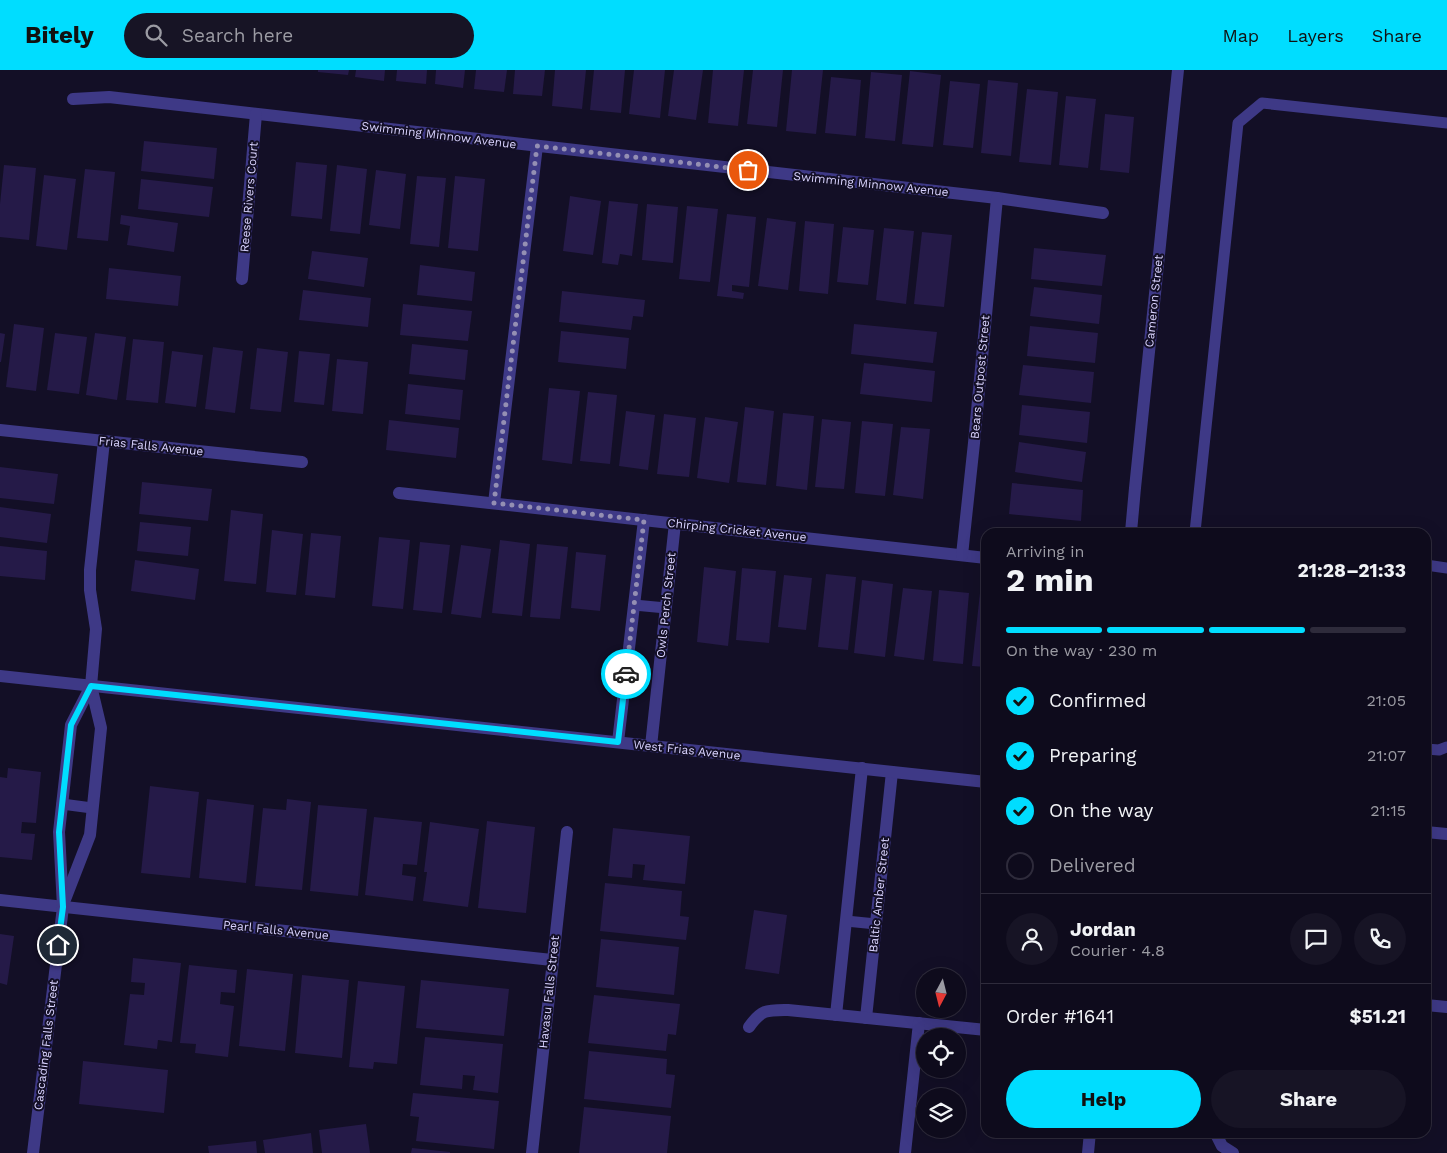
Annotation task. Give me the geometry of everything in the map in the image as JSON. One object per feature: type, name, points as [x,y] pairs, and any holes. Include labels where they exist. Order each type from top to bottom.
[{"type":"street","name":"Cameron Street","points":[[1131,528],[1178,70]]},
{"type":"street","name":"Swimming Minnow Avenue","points":[[73,99],[109,97],[997,198],[1103,213]]},
{"type":"street","name":"Reese Rivers Court","points":[[242,279],[256,114]]},
{"type":"street","points":[[494,503],[537,146]]},
{"type":"street","name":"Bears Outpost Street","points":[[962,555],[997,198]]},
{"type":"street","name":"Frias Falls Avenue","points":[[0,430],[302,462]]},
{"type":"street","name":"Cascading Falls Street","points":[[63,907],[90,835],[101,728],[91,686],[96,629],[90,590],[90,570],[104,441]]},
{"type":"street","name":"Chirping Cricket Avenue","points":[[399,493],[981,557]]},
{"type":"street","points":[[618,742],[644,520]]},
{"type":"street","name":"Owls Perch Street","points":[[651,746],[675,523]]},
{"type":"street","name":"West Frias Avenue","points":[[0,676],[981,781]]},
{"type":"street","name":"Cascading Falls Street","points":[[33,1153],[63,907],[59,832],[71,725],[91,686]]},
{"type":"street","points":[[836,1015],[862,768]]},
{"type":"street","name":"Baltic Amber Street","points":[[866,1018],[892,772]]},
{"type":"street","name":"Havasu Falls Street","points":[[532,1153],[567,832]]},
{"type":"street","points":[[1431,832],[1447,834]]},
{"type":"street","name":"Pearl Falls Avenue","points":[[0,900],[552,960]]},
{"type":"street","points":[[1431,1005],[1447,1007]]},
{"type":"street","points":[[749,1026],[757,1015],[769,1010],[788,1010],[981,1030]]},
{"type":"street","points":[[905,1153],[919,1024]]},
{"type":"street","points":[[1088,1153],[1089,1138]]},
{"type":"street","points":[[1220,1138],[1228,1149]]},
{"type":"lane","points":[[1195,528],[1238,123],[1262,103],[1447,123]]},
{"type":"lane","points":[[1431,566],[1447,568]]},
{"type":"lane","points":[[634,605],[666,608]]},
{"type":"lane","points":[[1431,749],[1440,750],[1447,747]]},
{"type":"lane","points":[[62,804],[92,808]]},
{"type":"lane","points":[[846,921],[876,924]]},
{"type":"building","points":[[318,70],[349,70],[348,75],[318,72]]},
{"type":"building","points":[[356,70],[385,70],[384,81],[355,77]]},
{"type":"building","points":[[397,70],[427,70],[426,84],[396,81]]},
{"type":"building","points":[[436,70],[465,70],[463,88],[435,84]]},
{"type":"building","points":[[476,70],[507,70],[504,92],[474,89]]},
{"type":"building","points":[[515,70],[545,70],[542,96],[513,94]]},
{"type":"building","points":[[555,70],[586,70],[582,109],[552,106]]},
{"type":"building","points":[[594,70],[625,70],[621,113],[590,110]]},
{"type":"building","points":[[634,70],[665,70],[660,118],[629,114]]},
{"type":"building","points":[[674,70],[703,70],[696,120],[668,116]]},
{"type":"building","points":[[713,70],[744,70],[738,126],[708,123]]},
{"type":"building","points":[[753,70],[783,70],[777,127],[747,124]]},
{"type":"building","points":[[792,70],[823,70],[816,134],[786,131]]},
{"type":"building","points":[[910,71],[941,75],[933,147],[902,144]]},
{"type":"building","points":[[871,72],[902,75],[895,141],[865,138]]},
{"type":"building","points":[[831,77],[861,80],[856,136],[825,133]]},
{"type":"building","points":[[988,80],[1018,83],[1011,156],[981,153]]},
{"type":"building","points":[[950,81],[980,84],[973,148],[943,145]]},
{"type":"building","points":[[1027,89],[1058,92],[1051,165],[1019,162]]},
{"type":"building","points":[[1066,96],[1096,99],[1088,168],[1059,165]]},
{"type":"building","points":[[1105,114],[1134,117],[1129,173],[1100,170]]},
{"type":"building","points":[[144,141],[217,148],[214,179],[141,171]]},
{"type":"building","points":[[296,162],[327,165],[322,219],[291,216]]},
{"type":"building","points":[[4,165],[36,168],[29,240],[0,237],[0,204]]},
{"type":"building","points":[[337,165],[367,169],[360,234],[330,231]]},
{"type":"building","points":[[85,169],[115,172],[108,241],[77,238]]},
{"type":"building","points":[[376,170],[406,174],[400,229],[369,225]]},
{"type":"building","points":[[44,175],[76,179],[67,250],[36,246]]},
{"type":"building","points":[[417,176],[446,178],[439,247],[410,244]]},
{"type":"building","points":[[455,176],[485,179],[478,251],[448,248]]},
{"type":"building","points":[[141,179],[213,187],[209,217],[138,209]]},
{"type":"building","points":[[570,196],[601,201],[593,255],[563,251]]},
{"type":"building","points":[[609,201],[638,204],[632,256],[620,254],[618,265],[602,263]]},
{"type":"building","points":[[647,204],[678,207],[673,263],[642,260]]},
{"type":"building","points":[[687,206],[718,209],[710,282],[679,279]]},
{"type":"building","points":[[727,214],[756,217],[749,287],[732,285],[732,291],[744,293],[743,299],[717,296]]},
{"type":"building","points":[[121,215],[178,223],[174,252],[127,245],[130,226],[120,224]]},
{"type":"building","points":[[767,218],[796,222],[788,290],[758,286]]},
{"type":"building","points":[[805,221],[834,224],[828,294],[799,291]]},
{"type":"building","points":[[843,227],[874,230],[868,285],[837,282]]},
{"type":"building","points":[[884,228],[914,231],[906,304],[876,300]]},
{"type":"building","points":[[922,232],[952,235],[944,307],[914,304]]},
{"type":"building","points":[[1034,248],[1106,255],[1102,286],[1031,279]]},
{"type":"building","points":[[312,251],[368,258],[364,287],[308,279]]},
{"type":"building","points":[[420,265],[475,272],[472,301],[417,295]]},
{"type":"building","points":[[109,268],[181,276],[178,306],[106,299]]},
{"type":"building","points":[[1034,287],[1102,295],[1099,324],[1030,316]]},
{"type":"building","points":[[303,290],[371,298],[368,327],[299,320]]},
{"type":"building","points":[[562,291],[645,300],[643,317],[633,316],[631,330],[559,322]]},
{"type":"building","points":[[403,304],[472,311],[468,341],[400,335]]},
{"type":"building","points":[[14,324],[44,328],[36,391],[6,387]]},
{"type":"building","points":[[854,324],[937,332],[933,363],[851,354]]},
{"type":"building","points":[[1030,326],[1098,333],[1095,363],[1027,356]]},
{"type":"building","points":[[561,331],[629,338],[626,369],[558,362]]},
{"type":"building","points":[[0,333],[5,334],[1,362],[0,362]]},
{"type":"building","points":[[55,333],[87,337],[79,394],[47,390]]},
{"type":"building","points":[[95,333],[126,337],[117,400],[86,395]]},
{"type":"building","points":[[133,339],[164,342],[158,403],[126,400]]},
{"type":"building","points":[[412,344],[468,350],[465,380],[409,374]]},
{"type":"building","points":[[213,347],[243,351],[235,413],[205,409]]},
{"type":"building","points":[[257,348],[288,352],[281,412],[250,409]]},
{"type":"building","points":[[172,351],[203,355],[196,407],[165,403]]},
{"type":"building","points":[[299,351],[330,354],[324,405],[294,402]]},
{"type":"building","points":[[337,359],[368,362],[363,414],[332,411]]},
{"type":"building","points":[[864,363],[935,371],[932,402],[860,394]]},
{"type":"building","points":[[1023,365],[1094,372],[1091,403],[1019,395]]},
{"type":"building","points":[[408,384],[463,390],[460,420],[405,414]]},
{"type":"building","points":[[549,388],[580,391],[572,464],[542,460]]},
{"type":"building","points":[[588,392],[617,395],[610,464],[580,461]]},
{"type":"building","points":[[1022,405],[1090,412],[1087,443],[1019,435]]},
{"type":"building","points":[[745,407],[774,411],[766,485],[737,482]]},
{"type":"building","points":[[626,411],[655,415],[648,470],[619,466]]},
{"type":"building","points":[[783,413],[814,416],[807,490],[776,486]]},
{"type":"building","points":[[664,414],[696,418],[689,477],[657,474]]},
{"type":"building","points":[[705,417],[738,422],[729,483],[697,478]]},
{"type":"building","points":[[822,419],[851,422],[844,489],[815,487]]},
{"type":"building","points":[[389,420],[459,428],[456,458],[386,450]]},
{"type":"building","points":[[862,421],[893,424],[885,496],[855,493]]},
{"type":"building","points":[[901,427],[930,429],[923,499],[893,495]]},
{"type":"building","points":[[1019,442],[1086,452],[1082,482],[1015,472]]},
{"type":"building","points":[[0,467],[58,474],[54,504],[0,498]]},
{"type":"building","points":[[142,482],[212,489],[208,521],[139,514]]},
{"type":"building","points":[[1012,483],[1083,490],[1081,521],[1009,514]]},
{"type":"building","points":[[0,507],[51,514],[47,543],[0,537]]},
{"type":"building","points":[[231,510],[263,514],[256,584],[224,581]]},
{"type":"building","points":[[140,522],[191,527],[188,556],[137,551]]},
{"type":"building","points":[[272,530],[303,534],[296,595],[266,592]]},
{"type":"building","points":[[311,533],[341,536],[335,598],[305,595]]},
{"type":"building","points":[[379,537],[410,540],[403,609],[372,606]]},
{"type":"building","points":[[500,540],[530,544],[522,616],[492,613]]},
{"type":"building","points":[[420,542],[450,545],[442,613],[413,610]]},
{"type":"building","points":[[537,544],[568,547],[560,619],[530,617]]},
{"type":"building","points":[[461,545],[491,549],[481,618],[451,614]]},
{"type":"building","points":[[0,546],[47,551],[45,580],[0,576]]},
{"type":"building","points":[[576,552],[606,555],[600,611],[571,608]]},
{"type":"building","points":[[135,560],[199,569],[195,600],[131,591]]},
{"type":"building","points":[[704,567],[736,571],[728,646],[697,642]]},
{"type":"building","points":[[742,568],[776,571],[769,643],[736,640]]},
{"type":"building","points":[[826,574],[856,577],[848,650],[818,647]]},
{"type":"building","points":[[784,575],[812,578],[806,630],[778,627]]},
{"type":"building","points":[[862,580],[893,584],[885,657],[854,653]]},
{"type":"building","points":[[903,588],[932,591],[924,660],[894,656]]},
{"type":"building","points":[[939,590],[969,593],[963,664],[933,661]]},
{"type":"building","points":[[980,593],[981,593],[981,667],[972,666]]},
{"type":"building","points":[[8,768],[41,772],[36,823],[22,822],[21,833],[35,834],[32,860],[0,857],[0,777],[7,778]]},
{"type":"building","points":[[150,786],[199,792],[190,878],[141,873]]},
{"type":"building","points":[[207,799],[254,805],[246,883],[199,878]]},
{"type":"building","points":[[287,799],[311,802],[302,890],[255,886],[263,808],[286,810]]},
{"type":"building","points":[[318,805],[367,809],[358,896],[310,891]]},
{"type":"building","points":[[374,817],[422,822],[417,865],[403,864],[402,875],[416,877],[413,901],[365,895]]},
{"type":"building","points":[[487,821],[535,827],[526,913],[478,908]]},
{"type":"building","points":[[430,822],[479,829],[468,907],[423,901],[427,872],[424,872]]},
{"type":"building","points":[[613,828],[690,836],[685,884],[643,880],[645,865],[633,864],[632,878],[608,876]]},
{"type":"building","points":[[605,883],[682,891],[680,916],[689,917],[686,940],[600,931]]},
{"type":"building","points":[[754,910],[787,915],[779,974],[745,969]]},
{"type":"building","points":[[0,934],[14,936],[7,985],[0,983]]},
{"type":"building","points":[[601,939],[679,947],[674,995],[596,987]]},
{"type":"building","points":[[133,958],[181,963],[172,1042],[158,1040],[157,1049],[124,1045],[130,994],[144,995],[145,983],[131,982]]},
{"type":"building","points":[[189,965],[237,970],[235,993],[221,992],[220,1004],[234,1006],[228,1057],[195,1053],[196,1044],[180,1043]]},
{"type":"building","points":[[247,969],[293,974],[285,1051],[239,1046]]},
{"type":"building","points":[[302,975],[349,980],[342,1058],[295,1053]]},
{"type":"building","points":[[421,980],[509,989],[504,1036],[416,1028]]},
{"type":"building","points":[[358,981],[405,986],[397,1064],[374,1062],[373,1069],[349,1067]]},
{"type":"building","points":[[594,995],[680,1004],[676,1035],[668,1034],[666,1051],[588,1043]]},
{"type":"building","points":[[425,1037],[503,1044],[498,1093],[473,1090],[475,1076],[463,1075],[462,1089],[420,1085]]},
{"type":"building","points":[[589,1051],[667,1059],[666,1074],[675,1075],[671,1108],[584,1099]]},
{"type":"building","points":[[83,1061],[168,1070],[164,1113],[79,1104]]},
{"type":"building","points":[[413,1093],[499,1101],[494,1149],[416,1141],[419,1117],[410,1116]]},
{"type":"building","points":[[584,1107],[671,1116],[667,1153],[579,1153]]},
{"type":"building","points":[[366,1124],[370,1153],[322,1153],[319,1130]]},
{"type":"building","points":[[311,1133],[313,1153],[265,1153],[263,1140]]},
{"type":"building","points":[[256,1141],[257,1153],[209,1153],[208,1146]]},
{"type":"building","points":[[412,1148],[450,1152],[450,1153],[411,1153]]},
{"type":"way so far","points":[[626,674],[644,520],[494,503],[537,146],[748,170]]},
{"type":"route","points":[[58,945],[63,907],[59,832],[71,725],[91,686],[618,742],[626,674]]}]
